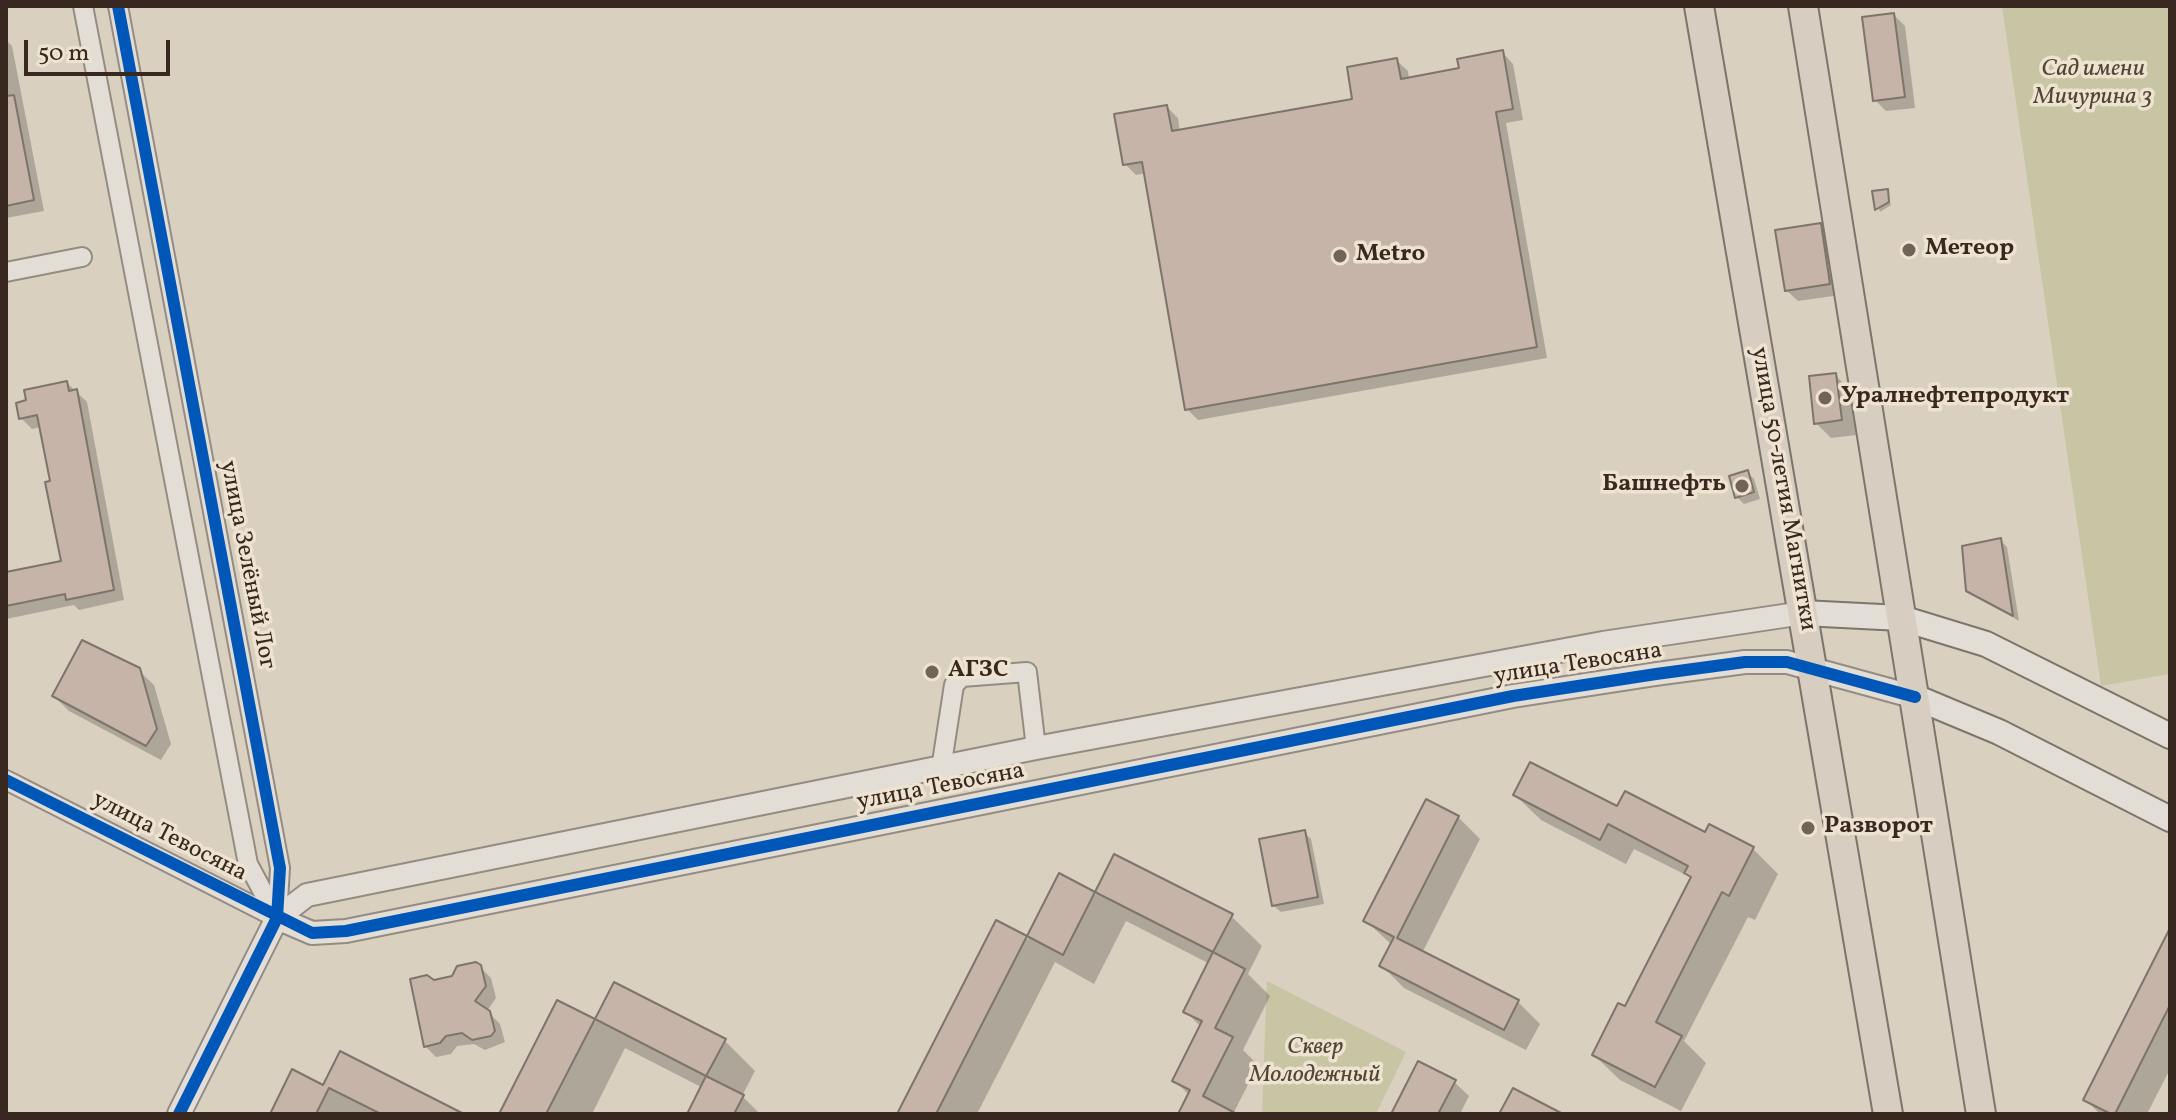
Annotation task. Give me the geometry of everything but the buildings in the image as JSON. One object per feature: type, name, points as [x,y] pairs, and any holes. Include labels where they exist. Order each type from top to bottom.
[{"type":"main road","name":"улица 50-летия Магнитки","points":[[1699,6],[1888,1114]]},
{"type":"main road","points":[[1803,6],[1981,1114]]},
{"type":"main road","name":"улица Тевосяна","points":[[1803,613],[1901,618],[1986,644],[2170,736]]},
{"type":"main road","name":"улица Тевосяна","points":[[1915,697],[1999,732],[2170,819]]},
{"type":"street","points":[[83,6],[248,864],[277,918]]},
{"type":"street","name":"улица Зелёный Лог","points":[[118,6],[280,868],[277,918],[179,1114]]},
{"type":"street","points":[[6,272],[82,257]]},
{"type":"street","name":"улица Тевосяна","points":[[277,918],[307,895],[1036,748],[1603,643],[1803,613]]},
{"type":"street","name":"улица Тевосяна","points":[[6,780],[312,933],[346,931],[1513,696],[1745,662],[1813,667],[1915,697]]},
{"type":"street","points":[[941,769],[954,685],[962,677],[1027,672],[1036,748]]},
{"type":"green space","name":"Сад имени Мичурина 3","points":[[2002,6],[2170,6],[2170,674],[2101,686]]},
{"type":"green space","name":"Сквер Молодежный","points":[[1267,981],[1406,1052],[1376,1114],[1262,1114]]},
{"type":"cycle path","points":[[118,6],[280,868],[277,918],[179,1114]]},
{"type":"cycle path","points":[[6,780],[312,933],[346,931],[1513,696],[1656,674],[1745,662],[1787,662],[1915,697]]},
{"type":"place","name":"Метеор","points":[[1909,250]]},
{"type":"place","name":"Metro","points":[[1340,256]]},
{"type":"place","name":"Уралнефтепродукт","points":[[1825,398]]},
{"type":"place","name":"Башнефть","points":[[1742,486]]},
{"type":"place","name":"АГЗС","points":[[932,672]]},
{"type":"place","name":"Разворот","points":[[1808,828]]}]
